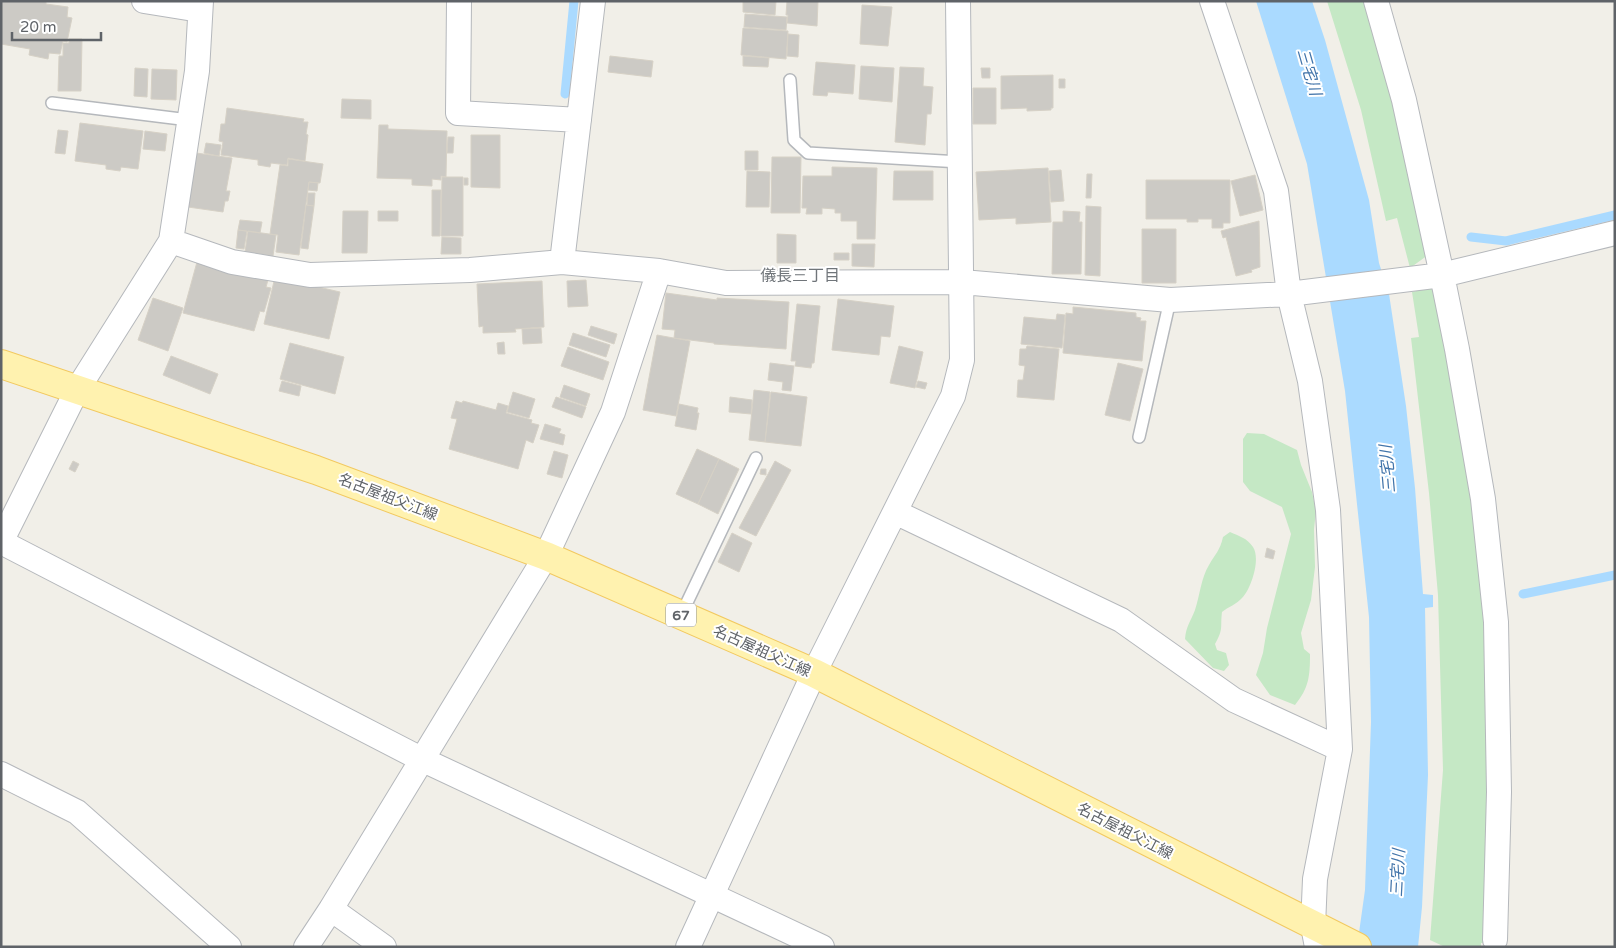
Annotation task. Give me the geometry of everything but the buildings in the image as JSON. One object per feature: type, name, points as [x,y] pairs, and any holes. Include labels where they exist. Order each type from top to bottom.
[{"type":"main road","name":"名古屋祖父江線","points":[[1,364],[316,470],[546,556],[814,673],[1320,936],[1357,947]]},
{"type":"street","points":[[144,1],[200,6],[197,71],[171,241],[77,390],[1,542],[421,759],[822,947]]},
{"type":"street","points":[[458,1],[458,113],[579,120]]},
{"type":"street","points":[[562,262],[593,1]]},
{"type":"street","points":[[688,947],[814,673],[953,396],[962,360],[958,1]]},
{"type":"street","points":[[1212,1],[1276,191],[1310,381],[1328,510],[1340,749],[1314,878],[1320,936]]},
{"type":"street","points":[[1376,1],[1404,100],[1442,275],[1483,499],[1496,622],[1499,792],[1495,940]]},
{"type":"street","points":[[171,241],[232,262],[310,275],[470,270],[562,262],[659,270],[726,283],[962,282],[1170,300],[1295,293],[1442,275],[1615,233]]},
{"type":"street","points":[[306,947],[546,556],[613,412],[659,270]]},
{"type":"street","points":[[895,512],[1121,620],[1234,700],[1340,749]]},
{"type":"street","points":[[1,774],[77,812],[229,947]]},
{"type":"street","points":[[331,909],[384,947]]},
{"type":"lane","points":[[790,80],[794,140],[808,153],[960,162]]},
{"type":"lane","points":[[52,103],[189,120]]},
{"type":"lane","points":[[1140,437],[1170,300]]},
{"type":"lane","points":[[681,615],[756,458]]},
{"type":"green space","points":[[1327,1],[1368,1],[1395,102],[1428,255],[1410,268],[1397,218],[1386,221],[1361,110]]},
{"type":"green space","points":[[1438,286],[1473,491],[1484,619],[1490,766],[1488,943],[1481,943],[1481,947],[1445,947],[1430,940],[1443,770],[1438,595],[1429,493],[1411,338],[1419,337],[1412,292]]},
{"type":"green space","points":[[1247,433],[1264,434],[1297,450],[1312,492],[1316,511],[1314,529],[1315,567],[1311,600],[1301,633],[1304,649],[1310,654],[1309,675],[1306,687],[1295,705],[1270,695],[1256,675],[1291,534],[1282,507],[1250,491],[1243,482],[1243,439]]},
{"type":"green space","points":[[1230,532],[1251,544],[1256,559],[1254,574],[1249,588],[1238,602],[1222,612],[1221,631],[1215,644],[1217,650],[1226,653],[1229,665],[1224,671],[1213,668],[1185,639],[1206,570],[1219,549],[1223,537]]},
{"type":"water","name":"三宅川","points":[[1256,1],[1312,1],[1325,40],[1369,200],[1379,263],[1389,294],[1406,406],[1415,488],[1423,594],[1433,595],[1433,607],[1425,608],[1428,775],[1422,907],[1418,947],[1357,947],[1365,890],[1371,722],[1369,617],[1345,391],[1307,164]]},
{"type":"waterway","points":[[565,94],[574,1]]},
{"type":"waterway","points":[[1471,237],[1506,241],[1615,215]]},
{"type":"waterway","points":[[1523,594],[1615,575]]},
{"type":"district","name":"儀長三丁目","points":[[800,275]]}]
